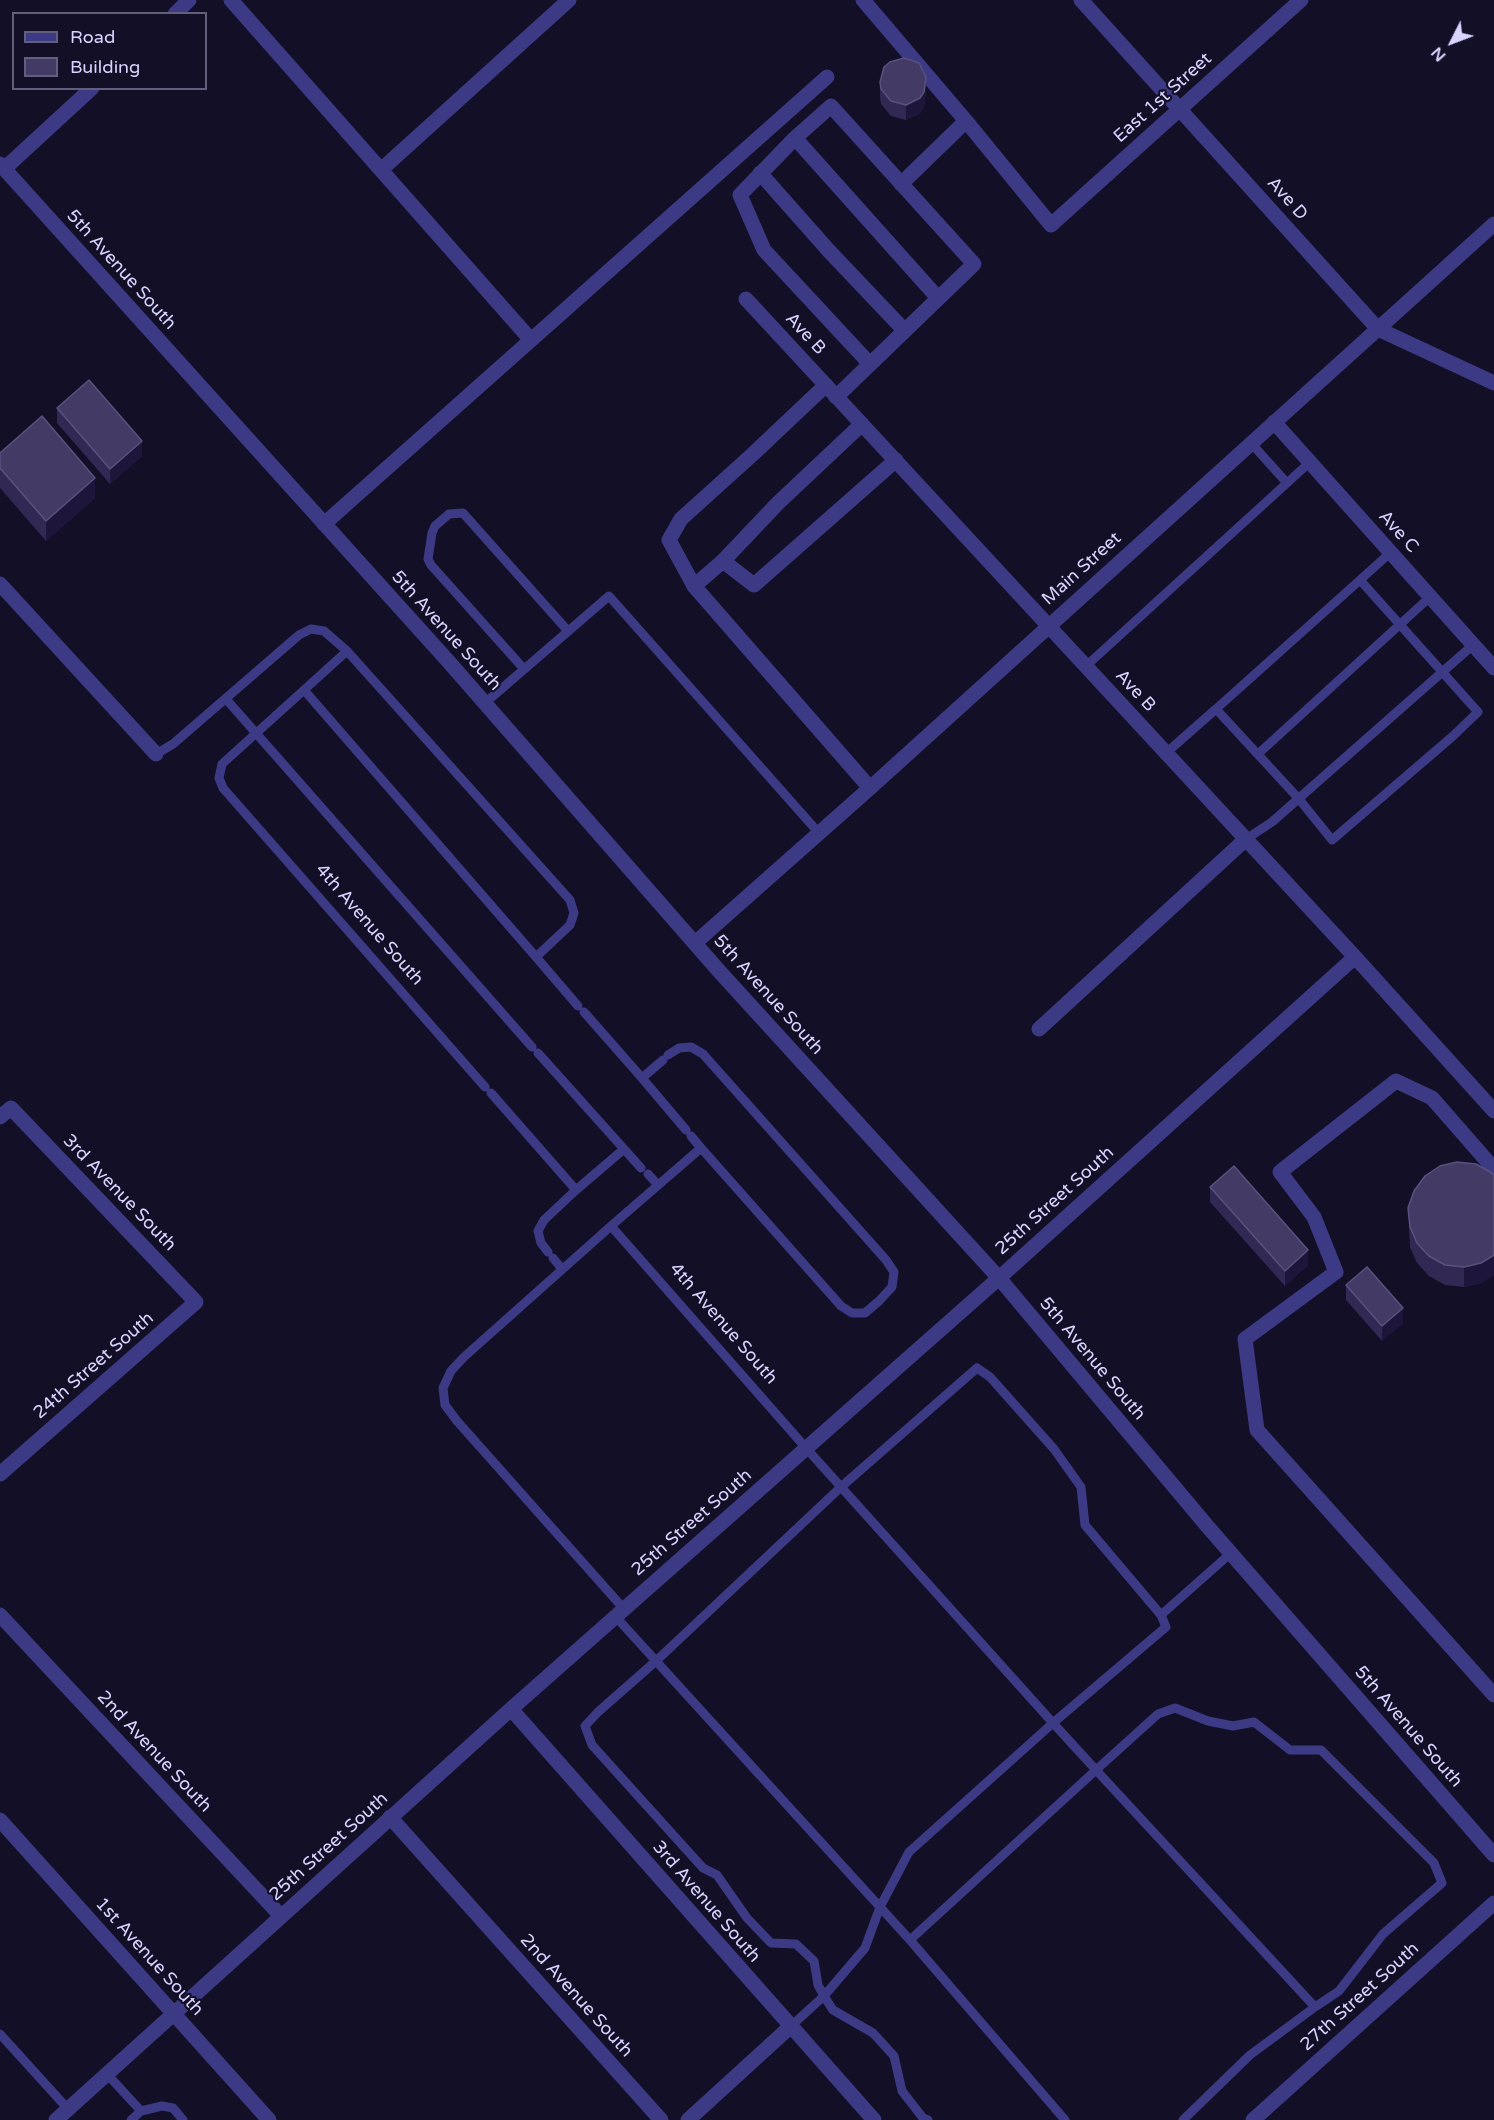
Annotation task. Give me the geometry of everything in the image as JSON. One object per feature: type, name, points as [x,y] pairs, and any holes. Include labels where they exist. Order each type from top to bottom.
[{"type":"street","points":[[177,12],[189,0]]},
{"type":"street","points":[[231,0],[531,340]]},
{"type":"street","points":[[382,169],[569,0]]},
{"type":"street","points":[[863,0],[966,122],[901,184]]},
{"type":"street","name":"Ave D","points":[[1081,0],[1378,329],[1493,381]]},
{"type":"street","name":"East 1st Street","points":[[966,122],[1051,225],[1301,0]]},
{"type":"street","points":[[324,524],[827,77]]},
{"type":"street","points":[[2,166],[90,90]]},
{"type":"street","points":[[836,397],[974,264],[831,106],[795,138],[740,195],[764,250],[870,364]]},
{"type":"street","points":[[795,138],[938,298]]},
{"type":"street","name":"5th Avenue South","points":[[2,166],[485,703],[695,943],[999,1278],[1231,1553],[1494,1856]]},
{"type":"street","points":[[760,173],[904,330]]},
{"type":"street","name":"Main Street","points":[[695,943],[870,788],[1494,224]]},
{"type":"street","name":"Ave B","points":[[746,299],[1355,957],[1494,1112]]},
{"type":"street","points":[[826,385],[681,519],[669,540],[694,586],[870,788]]},
{"type":"street","name":"Ave C","points":[[1274,422],[1494,668]]},
{"type":"street","points":[[694,586],[723,561],[778,502],[862,424]]},
{"type":"street","points":[[723,561],[754,585],[896,460]]},
{"type":"street","points":[[0,584],[156,754]]},
{"type":"street","points":[[1039,1029],[1246,839]]},
{"type":"street","name":"25th Street South","points":[[56,2120],[390,1817],[999,1278],[1355,957]]},
{"type":"street","points":[[1494,1168],[1432,1098],[1396,1081],[1280,1172],[1314,1217],[1336,1272],[1245,1339],[1257,1430],[1494,1695]]},
{"type":"street","name":"3rd Avenue South","points":[[0,1117],[11,1108],[179,1284]]},
{"type":"street","name":"24th Street South","points":[[0,1474],[196,1302],[179,1284]]},
{"type":"street","name":"2nd Avenue South","points":[[0,1615],[281,1916]]},
{"type":"street","name":"3rd Avenue South","points":[[511,1709],[874,2120]]},
{"type":"street","name":"2nd Avenue South","points":[[390,1817],[661,2120]]},
{"type":"street","name":"1st Avenue South","points":[[0,1820],[269,2120]]},
{"type":"street","name":"27th Street South","points":[[1253,2120],[1494,1903]]},
{"type":"street","points":[[688,2120],[790,2027]]},
{"type":"lane","points":[[1251,443],[1287,483]]},
{"type":"lane","points":[[1086,666],[1310,462]]},
{"type":"lane","points":[[524,669],[431,564],[428,559],[435,526],[449,514],[463,513],[568,631]]},
{"type":"lane","points":[[1166,753],[1391,552]]},
{"type":"lane","points":[[1216,709],[1299,799],[1332,840],[1453,736],[1478,712],[1360,580]]},
{"type":"lane","points":[[485,703],[609,596],[818,832]]},
{"type":"lane","points":[[1258,754],[1430,597]]},
{"type":"lane","points":[[156,754],[173,744],[299,635],[311,629],[324,632],[347,651],[570,900],[574,913],[570,925],[536,957]]},
{"type":"lane","points":[[1246,839],[1272,822],[1299,799],[1473,645]]},
{"type":"lane","points":[[256,731],[347,651]]},
{"type":"lane","points":[[304,690],[688,1133],[841,1306],[852,1313],[865,1313],[892,1287],[894,1272],[886,1260],[703,1054],[691,1047],[679,1048],[642,1078]]},
{"type":"lane","points":[[226,699],[535,1050],[658,1185]]},
{"type":"lane","name":"4th Avenue South","points":[[256,731],[222,764],[219,778],[223,788],[576,1190]]},
{"type":"lane","points":[[702,1148],[464,1357],[451,1371],[442,1388],[445,1405],[620,1613],[656,1661],[910,1940],[1065,2120]]},
{"type":"lane","points":[[562,1269],[541,1243],[538,1231],[544,1220],[624,1149]]},
{"type":"lane","name":"4th Avenue South","points":[[611,1226],[806,1449],[1053,1723],[1315,2007]]},
{"type":"lane","points":[[790,2027],[824,1996],[865,1948],[880,1907],[909,1852],[1053,1723],[1166,1627],[1161,1615],[1085,1525],[1081,1487],[1054,1449],[990,1377],[977,1368],[841,1487],[585,1726],[592,1745],[703,1868],[717,1875],[747,1918],[771,1943],[796,1944],[814,1961],[818,1984],[824,1996],[833,2010],[873,2033],[894,2056],[902,2091],[923,2118],[928,2120]]},
{"type":"lane","points":[[1161,1615],[1231,1553]]},
{"type":"lane","points":[[910,1940],[1158,1714],[1175,1708],[1208,1721],[1233,1726],[1254,1722],[1290,1750],[1321,1750],[1434,1863],[1442,1883],[1383,1934],[1339,1990],[1250,2055],[1183,2120]]},
{"type":"lane","points":[[0,2034],[68,2109]]},
{"type":"lane","points":[[106,2073],[141,2111]]},
{"type":"lane","points":[[131,2120],[141,2111],[162,2106],[173,2108],[183,2120]]},
{"type":"building","points":[[904,58],[919,63],[926,77],[924,92],[920,98],[906,105],[891,101],[881,89],[880,82],[884,67],[890,62]]},
{"type":"building","points":[[89,380],[142,441],[110,469],[57,408]]},
{"type":"building","points":[[42,416],[95,478],[46,521],[0,468],[0,453]]},
{"type":"building","points":[[1457,1162],[1476,1164],[1494,1175],[1494,1255],[1481,1263],[1464,1267],[1445,1265],[1429,1256],[1417,1243],[1410,1227],[1408,1208],[1414,1191],[1425,1176],[1440,1166]]},
{"type":"building","points":[[1234,1166],[1308,1250],[1285,1271],[1210,1187]]},
{"type":"building","points":[[1367,1267],[1403,1308],[1382,1326],[1346,1285]]}]
